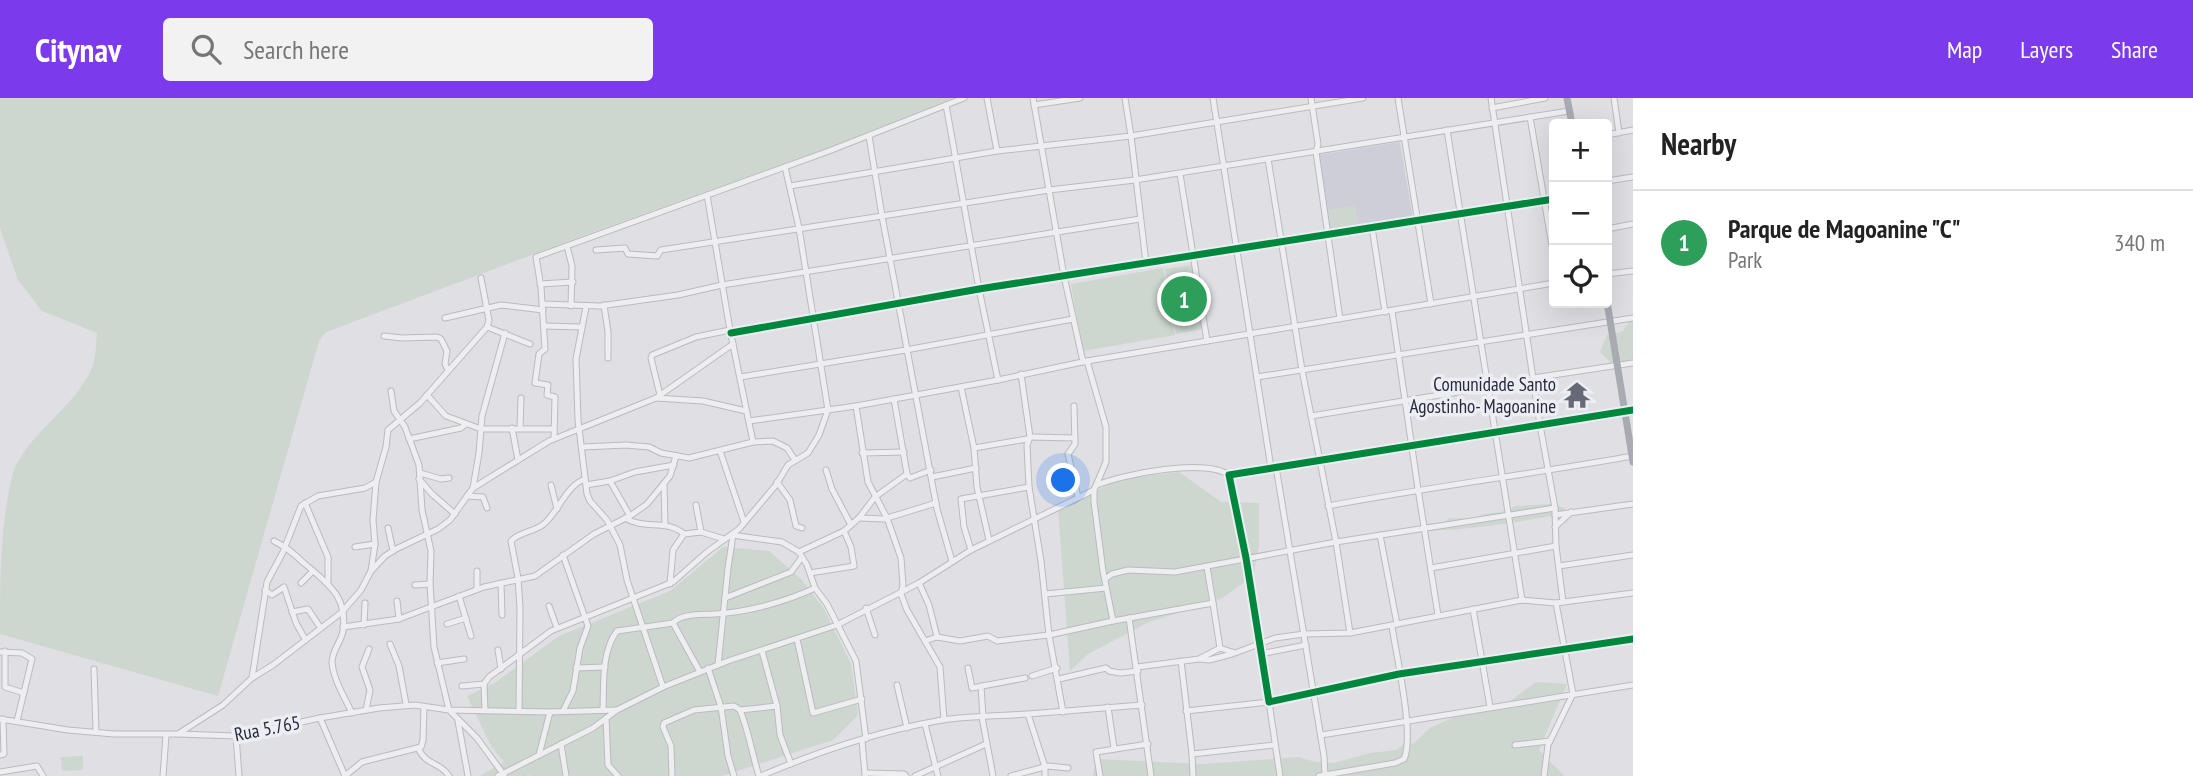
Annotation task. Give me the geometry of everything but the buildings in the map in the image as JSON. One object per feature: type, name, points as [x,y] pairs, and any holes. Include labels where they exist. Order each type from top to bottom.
[{"type":"street","points":[[554,439],[555,397],[547,395],[548,384],[535,383],[539,354],[545,349],[536,257],[869,136],[964,98]]},
{"type":"street","points":[[987,98],[997,151]]},
{"type":"street","points":[[1080,98],[1034,101],[1073,319],[1106,427],[1106,462],[1096,487],[1103,571],[1113,621]]},
{"type":"street","points":[[1125,98],[1146,263]]},
{"type":"street","points":[[1213,98],[1257,377],[1321,735],[1323,775],[1395,764],[1404,758],[1408,745],[1407,720],[1380,535]]},
{"type":"street","points":[[1311,98],[1326,235],[1340,319]]},
{"type":"street","points":[[790,186],[997,151],[1130,136],[1363,98]]},
{"type":"street","points":[[1398,98],[1431,304]]},
{"type":"street","points":[[1491,98],[1555,508],[1560,602],[1573,694],[1550,741],[1544,761],[1544,776]]},
{"type":"street","points":[[1492,108],[1545,98]]},
{"type":"street","points":[[1567,98],[1571,119]]},
{"type":"street","points":[[1614,98],[1619,132]]},
{"type":"street","points":[[946,105],[998,380]]},
{"type":"street","points":[[596,250],[625,248],[628,254],[657,256],[661,250],[799,228],[1049,190],[1180,174],[1569,111]]},
{"type":"street","points":[[1530,117],[1552,245]]},
{"type":"street","points":[[1447,130],[1522,600]]},
{"type":"street","points":[[1612,134],[1633,130]]},
{"type":"street","points":[[869,136],[897,305],[936,503],[952,561]]},
{"type":"street","points":[[1268,159],[1302,370],[1336,542],[1350,633]]},
{"type":"street","points":[[485,711],[484,684],[489,677],[556,628],[670,584],[724,539],[733,535],[777,482],[783,470],[812,449],[827,419],[828,410],[799,228],[785,167]]},
{"type":"street","points":[[1180,174],[1207,341]]},
{"type":"street","points":[[1612,180],[1633,177]]},
{"type":"street","points":[[707,195],[730,331],[753,442]]},
{"type":"street","points":[[658,396],[652,355],[696,337],[979,289],[1549,200]]},
{"type":"street","points":[[445,318],[487,307],[586,307],[678,295],[722,285],[1140,219]]},
{"type":"street","points":[[1612,228],[1633,224]]},
{"type":"street","points":[[1372,227],[1385,312]]},
{"type":"street","points":[[567,246],[572,266],[571,306]]},
{"type":"street","points":[[1612,273],[1633,271]]},
{"type":"street","points":[[177,734],[223,705],[251,678],[273,665],[342,612],[361,590],[371,571],[375,544],[373,520],[376,482],[388,430],[427,396],[488,327],[481,278]]},
{"type":"street","points":[[540,284],[573,282]]},
{"type":"street","points":[[749,421],[856,406],[1085,361],[1549,285]]},
{"type":"street","points":[[604,305],[608,329],[608,358]]},
{"type":"street","points":[[586,307],[576,359],[579,429],[586,482],[590,501],[603,514],[622,550],[627,580],[663,687]]},
{"type":"street","points":[[1608,308],[1617,365],[1629,411],[1633,462]]},
{"type":"street","points":[[1392,311],[1438,615]]},
{"type":"street","points":[[1257,377],[1633,318]]},
{"type":"street","points":[[740,377],[1073,319]]},
{"type":"street","points":[[544,326],[581,327]]},
{"type":"street","points":[[488,327],[530,344]]},
{"type":"street","points":[[473,488],[482,416],[505,333]]},
{"type":"street","points":[[384,336],[441,339],[447,351],[445,364],[448,370]]},
{"type":"street","points":[[371,571],[393,551],[429,535],[455,514],[473,488],[517,460],[554,439],[658,396],[733,344]]},
{"type":"street","points":[[1533,377],[1633,363]]},
{"type":"street","points":[[1021,374],[1029,438],[1028,487],[1063,712]]},
{"type":"street","points":[[961,387],[989,540]]},
{"type":"street","points":[[1311,416],[1489,387]]},
{"type":"street","points":[[391,391],[394,411],[409,439],[420,476],[422,510],[432,551],[430,584],[433,647],[449,710],[477,738],[502,775],[593,728],[617,710],[663,687],[708,668],[837,625],[866,608],[901,594],[989,540],[1118,477],[1162,469],[1220,470],[1229,475],[1629,411]]},
{"type":"street","points":[[427,396],[446,416],[481,429],[553,429]]},
{"type":"street","points":[[658,396],[703,401],[746,411]]},
{"type":"street","points":[[520,428],[521,398]]},
{"type":"street","points":[[894,399],[907,474],[910,478],[976,468]]},
{"type":"street","points":[[856,406],[868,482],[887,518],[902,565],[901,594],[940,667],[944,720]]},
{"type":"street","points":[[1074,406],[1075,444],[1068,454],[1078,498]]},
{"type":"street","points":[[409,439],[461,428],[466,424]]},
{"type":"street","points":[[512,428],[517,460]]},
{"type":"street","points":[[974,448],[1029,438],[1075,438]]},
{"type":"street","points":[[583,447],[649,447],[689,458],[753,442],[773,441],[787,448],[795,460]]},
{"type":"street","points":[[720,451],[744,522]]},
{"type":"street","points":[[862,453],[904,452]]},
{"type":"street","points":[[343,627],[398,619],[477,589],[537,575],[563,555],[647,504],[670,477],[676,456]]},
{"type":"street","points":[[1328,506],[1418,489],[1633,456]]},
{"type":"street","points":[[519,711],[518,578],[511,541],[518,535],[545,524],[574,485],[610,481],[635,472],[674,464]]},
{"type":"street","points":[[826,470],[851,525]]},
{"type":"street","points":[[725,598],[792,572],[801,554],[844,531],[859,518],[875,497],[907,474]]},
{"type":"street","points":[[1229,475],[1247,558],[1280,776]]},
{"type":"street","points":[[420,476],[449,478]]},
{"type":"street","points":[[420,476],[432,494],[455,514]]},
{"type":"street","points":[[610,481],[627,517],[637,524],[665,525],[684,534]]},
{"type":"street","points":[[251,678],[265,590],[286,546],[298,512],[305,503],[331,493],[365,488],[376,482]]},
{"type":"street","points":[[777,482],[790,500],[796,526],[802,528]]},
{"type":"street","points":[[664,483],[665,525]]},
{"type":"street","points":[[551,485],[557,509]]},
{"type":"street","points":[[971,550],[964,527],[961,500],[1028,487]]},
{"type":"street","points":[[467,496],[483,497],[487,508]]},
{"type":"street","points":[[305,503],[328,557],[328,582]]},
{"type":"street","points":[[859,518],[877,520],[936,503]]},
{"type":"street","points":[[1555,515],[1633,504]]},
{"type":"street","points":[[696,505],[701,532]]},
{"type":"street","points":[[1103,571],[1112,573],[1135,569],[1175,572],[1336,542],[1555,508]]},
{"type":"street","points":[[1555,527],[1571,512]]},
{"type":"street","points":[[388,528],[393,551]]},
{"type":"street","points":[[810,573],[854,566],[851,547],[844,531]]},
{"type":"street","points":[[670,584],[673,550],[684,534],[701,532],[724,539]]},
{"type":"street","points":[[733,535],[782,542],[801,554],[815,589],[827,604],[856,660],[862,699],[865,774],[906,776]]},
{"type":"street","points":[[718,665],[733,535]]},
{"type":"street","points":[[274,541],[286,546],[328,582],[336,593],[343,627],[332,661],[352,713]]},
{"type":"street","points":[[355,547],[375,544]]},
{"type":"street","points":[[1431,568],[1556,546]]},
{"type":"street","points":[[563,555],[587,626],[573,691],[563,712]]},
{"type":"street","points":[[1559,566],[1633,555]]},
{"type":"street","points":[[1208,567],[1220,648]]},
{"type":"street","points":[[300,583],[313,571]]},
{"type":"street","points":[[477,571],[477,589]]},
{"type":"street","points":[[1105,579],[1112,573]]},
{"type":"street","points":[[501,583],[502,615]]},
{"type":"street","points":[[919,583],[929,605],[937,637]]},
{"type":"street","points":[[415,585],[430,584]]},
{"type":"street","points":[[265,590],[272,596],[284,587],[305,639]]},
{"type":"street","points":[[1045,594],[1106,588]]},
{"type":"street","points":[[603,710],[605,667],[614,633],[673,623],[683,617],[725,613],[800,596],[815,589]]},
{"type":"street","points":[[1059,678],[1106,668],[1120,673],[1181,661],[1209,660],[1258,643],[1304,634],[1350,633],[1522,600],[1560,602],[1633,593]]},
{"type":"street","points":[[459,596],[471,636]]},
{"type":"street","points":[[397,601],[398,619]]},
{"type":"street","points":[[364,625],[365,603]]},
{"type":"street","points":[[925,641],[937,637],[960,641],[988,636],[997,641],[1049,635],[1213,603]]},
{"type":"street","points":[[549,606],[556,628]]},
{"type":"street","points":[[866,608],[875,635]]},
{"type":"street","points":[[292,612],[308,609],[320,627]]},
{"type":"street","points":[[1473,609],[1490,707]]},
{"type":"street","points":[[447,624],[466,618]]},
{"type":"street","points":[[1129,618],[1152,776]]},
{"type":"street","points":[[673,623],[700,672]]},
{"type":"street","points":[[797,639],[813,713],[862,699]]},
{"type":"street","points":[[1186,711],[1269,702],[1399,674],[1633,639]]},
{"type":"street","points":[[390,645],[399,666],[406,704]]},
{"type":"street","points":[[1260,654],[1306,645]]},
{"type":"street","points":[[1199,659],[1220,648],[1234,653]]},
{"type":"street","points":[[366,710],[370,690],[362,667],[369,649]]},
{"type":"street","points":[[498,650],[501,668]]},
{"type":"street","points":[[762,651],[777,706],[780,735],[791,764]]},
{"type":"street","points":[[17,721],[24,693],[32,657],[22,653],[2,652],[5,687],[24,693]]},
{"type":"street","points":[[437,663],[464,659]]},
{"type":"street","points":[[1181,661],[1193,776]]},
{"type":"street","points":[[576,668],[605,667]]},
{"type":"street","points":[[708,668],[721,707],[734,776]]},
{"type":"street","points":[[968,668],[972,688],[1025,678]]},
{"type":"street","points":[[1032,676],[1057,668]]},
{"type":"street","points":[[94,669],[96,733]]},
{"type":"street","points":[[462,686],[484,684]]},
{"type":"street","points":[[897,685],[907,728]]},
{"type":"street","points":[[1321,735],[1633,685]]},
{"type":"street","points":[[981,686],[982,717],[993,776]]},
{"type":"street","name":"Rua 5.765","points":[[2,719],[96,733],[236,736],[320,718],[406,704],[449,710],[617,710]]},
{"type":"street","points":[[672,776],[671,746],[663,724],[687,712],[734,706],[740,710],[748,731],[751,754],[760,776],[864,739],[944,720],[1142,705]]},
{"type":"street","points":[[740,710],[777,706]]},
{"type":"street","points":[[320,718],[345,776],[362,762],[423,745],[424,707]]},
{"type":"street","points":[[1108,707],[1114,748]]},
{"type":"street","points":[[539,755],[550,712]]},
{"type":"street","points":[[1028,714],[1045,766],[1045,776]]},
{"type":"street","points":[[606,718],[608,765],[618,776]]},
{"type":"street","points":[[0,755],[4,754],[2,719]]},
{"type":"street","points":[[458,721],[468,776]]},
{"type":"street","points":[[925,724],[938,776]]},
{"type":"street","points":[[163,776],[166,735]]},
{"type":"street","points":[[236,736],[239,776]]},
{"type":"street","points":[[1515,745],[1550,741]]},
{"type":"street","points":[[561,744],[566,776]]},
{"type":"street","points":[[915,776],[986,744]]},
{"type":"street","points":[[1100,776],[1095,753],[1148,744]]},
{"type":"street","points":[[1192,754],[1275,745]]},
{"type":"street","points":[[418,748],[424,758],[444,768],[449,776]]},
{"type":"street","points":[[0,772],[37,766],[43,776]]},
{"type":"street","points":[[1011,776],[1045,766],[1068,768]]},
{"type":"shaded area","points":[[0,98],[954,98],[836,145],[326,332],[319,341],[218,696],[0,634],[3,532],[13,473],[39,433],[83,384],[94,362],[97,333],[42,311],[18,280],[0,228]]},
{"type":"shaded area","points":[[1400,142],[1413,219],[1328,232],[1318,155]]},
{"type":"shaded area","points":[[1355,206],[1358,226],[1330,230],[1327,210]]},
{"type":"shaded area","points":[[1192,265],[1202,329],[1176,334],[1165,269]]},
{"type":"shaded area","points":[[1163,268],[1175,335],[1083,351],[1071,284]]},
{"type":"shaded area","points":[[1633,317],[1633,360],[1611,363],[1600,352],[1607,335],[1622,332]]},
{"type":"shaded area","points":[[1179,472],[1221,502],[1259,503],[1259,546],[1253,576],[1221,599],[1149,622],[1088,654],[1070,671],[1058,508],[1121,479]]},
{"type":"shaded area","points":[[1551,504],[1565,508],[1566,521],[1558,525],[1551,516],[1460,529],[1429,531],[1424,526],[1450,518],[1473,519],[1484,514],[1509,511],[1515,506]]},
{"type":"shaded area","points":[[723,547],[769,551],[802,580],[824,609],[851,664],[858,715],[833,740],[722,776],[480,776],[504,762],[491,746],[467,696],[496,682],[559,636],[670,591]]},
{"type":"shaded area","points":[[1536,682],[1567,684],[1539,750],[1564,776],[1093,776],[1096,759],[1203,764],[1299,757],[1315,762],[1334,763],[1370,753],[1397,750],[1405,743],[1413,744],[1430,728],[1454,717],[1506,704]]},
{"type":"shaded area","points":[[83,756],[83,770],[62,771],[61,757]]},
{"type":"cycle path","points":[[731,333],[979,289],[1549,200]]},
{"type":"cycle path","points":[[1633,410],[1229,475],[1246,558],[1269,702],[1399,674],[1633,639]]},
{"type":"place","name":"Parque de Magoanine \"C\"","points":[[1184,299]]},
{"type":"place","name":"Comunidade Santo Agostinho- Magoanine","points":[[1577,395]]}]
